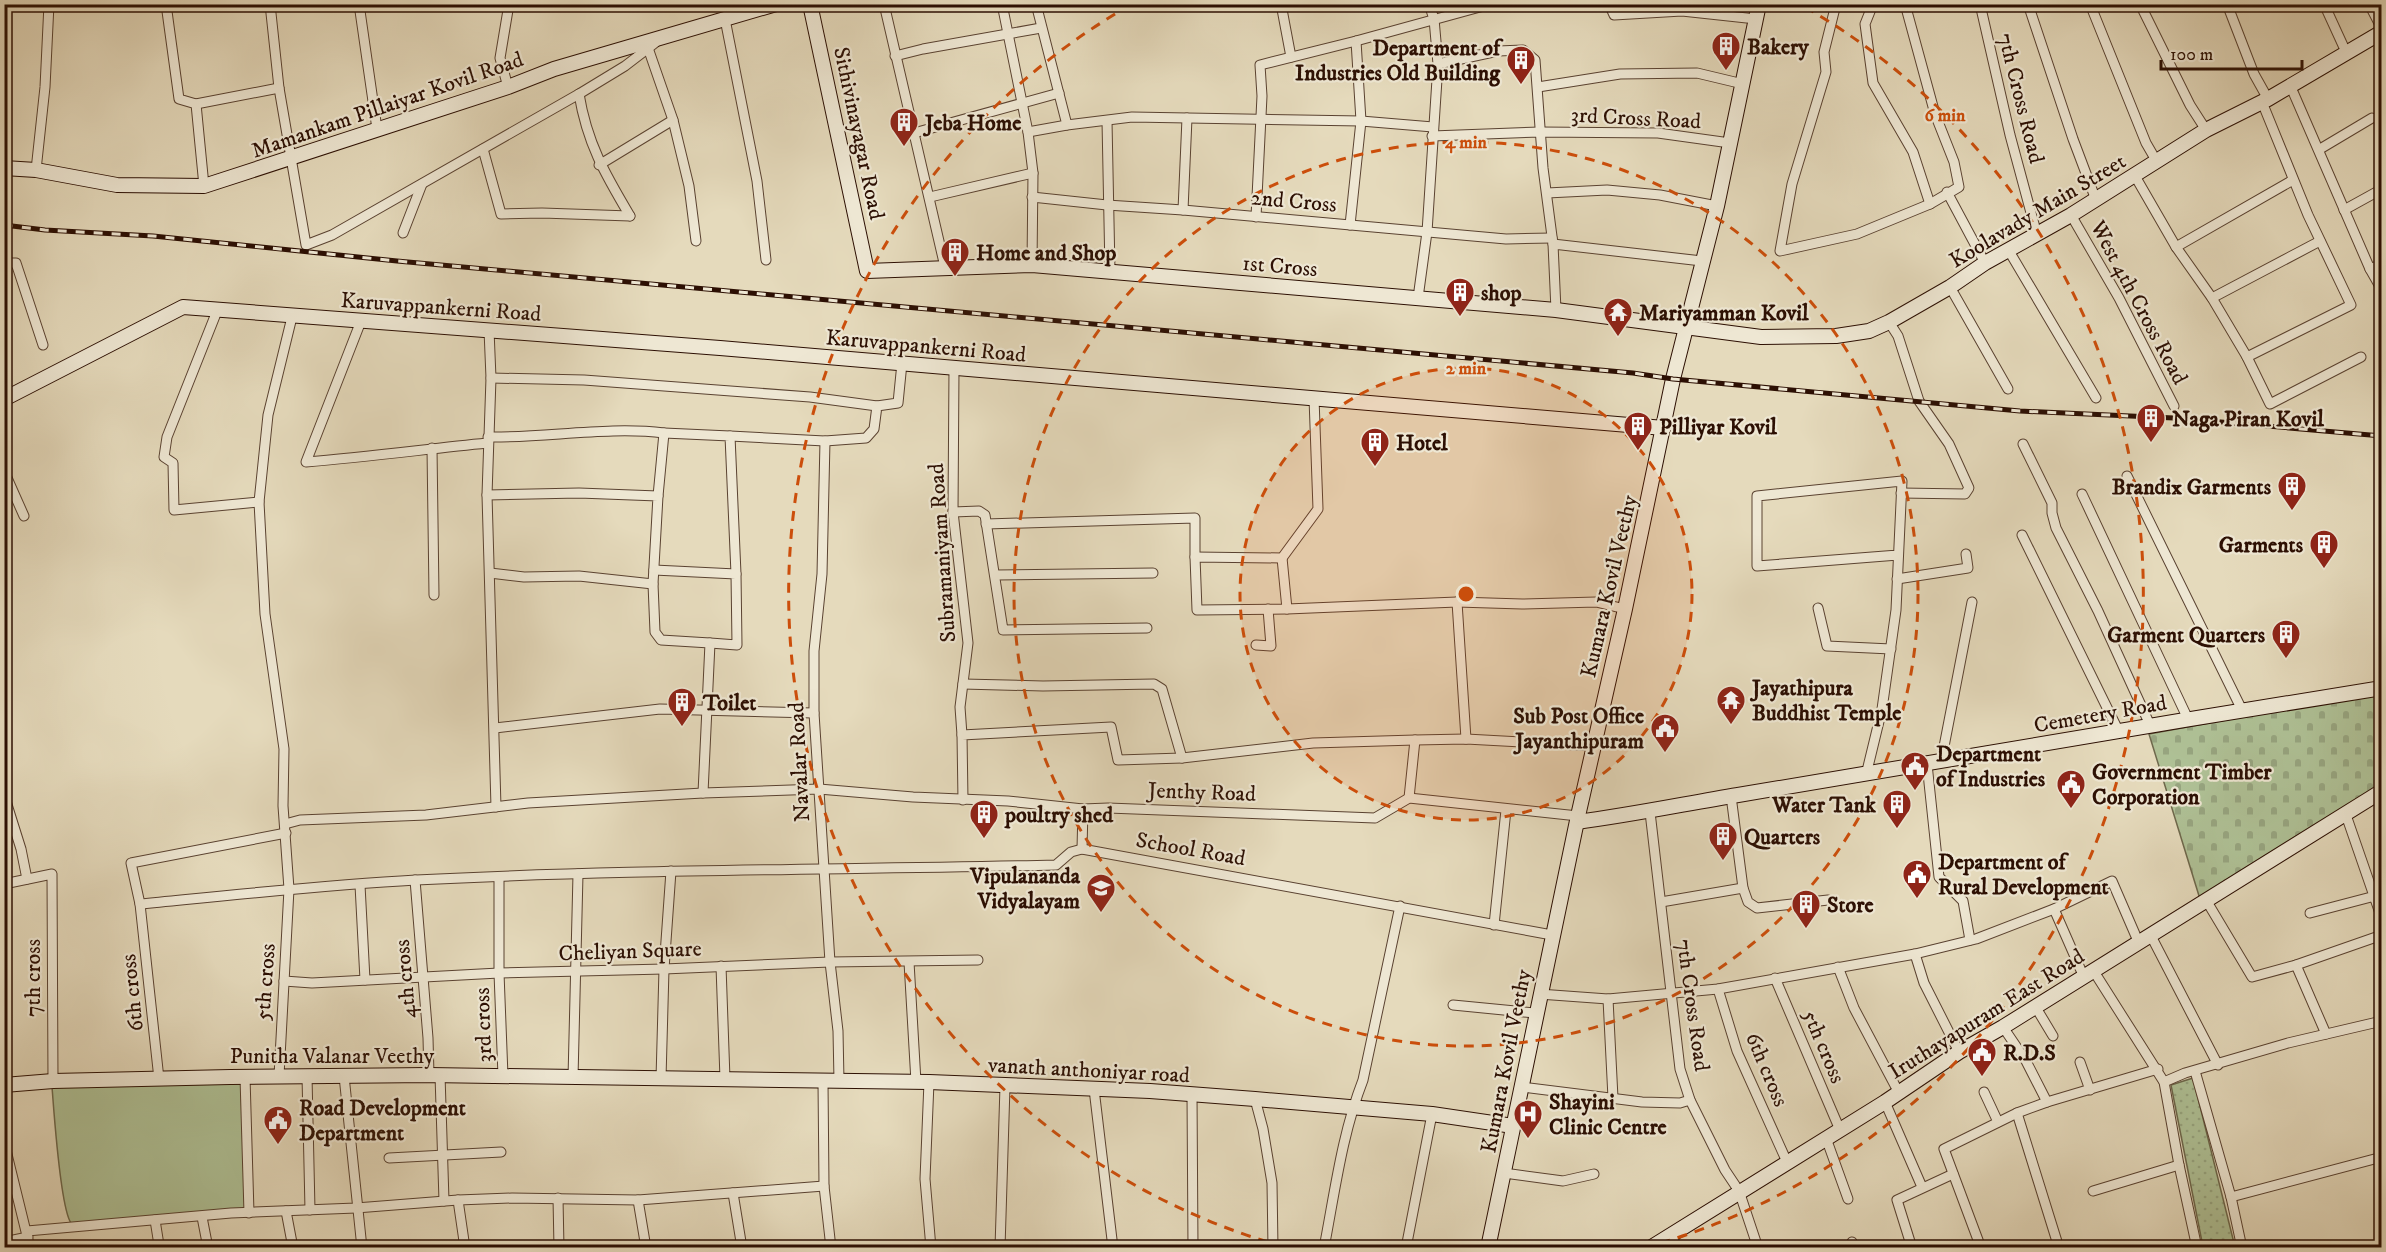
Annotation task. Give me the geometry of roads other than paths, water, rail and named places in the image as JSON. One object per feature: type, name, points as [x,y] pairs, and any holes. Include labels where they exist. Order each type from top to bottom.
[{"type":"main road","name":"Mamankam Pillaiyar Kovil Road","points":[[4,168],[36,170],[117,185],[204,186],[290,160],[508,87],[554,69],[654,44],[725,19],[742,9],[776,4]]},
{"type":"main road","name":"Sithivinayagar Road","points":[[810,4],[867,271]]},
{"type":"main road","name":"Kumara Kovil Veethy","points":[[1488,1248],[1577,819],[1625,609],[1673,379],[1717,206],[1759,4]]},
{"type":"main road","name":"Koolavady Main Street","points":[[1688,326],[1761,337],[1836,336],[1869,331],[1950,287],[1985,263],[2096,200],[2206,130],[2265,100],[2382,30]]},
{"type":"main road","name":"1st Cross","points":[[867,271],[1032,265],[1556,310],[1688,326]]},
{"type":"main road","name":"Karuvappankerni Road","points":[[4,399],[183,308],[902,363],[1664,428]]},
{"type":"main road","name":"Cemetery Road","points":[[1577,819],[1650,812],[2118,730],[2382,688]]},
{"type":"main road","name":"Iruthayapuram East Road","points":[[1650,1248],[1885,1102],[1959,1052],[2003,1027],[2382,791]]},
{"type":"main road","name":"Punitha Valanar Veethy","points":[[4,1085],[53,1081],[307,1076],[434,1075],[661,1079]]},
{"type":"main road","name":"vanath anthoniyar road","points":[[661,1079],[922,1082],[1192,1094],[1432,1114],[1514,1126]]},
{"type":"street","points":[[36,170],[45,87],[49,4]]},
{"type":"street","points":[[166,4],[179,99],[196,104],[279,88]]},
{"type":"street","points":[[270,4],[279,88],[306,245],[332,235],[579,94],[625,66],[654,44],[689,186],[696,241]]},
{"type":"street","points":[[359,4],[377,129]]},
{"type":"street","points":[[508,87],[500,58],[509,4]]},
{"type":"street","points":[[884,4],[945,267]]},
{"type":"street","points":[[1002,4],[1029,132],[1032,173],[1032,265]]},
{"type":"street","points":[[1036,4],[1067,125]]},
{"type":"street","points":[[1281,4],[1291,57]]},
{"type":"street","points":[[1418,298],[1427,232],[1438,64],[1434,19],[1429,4]]},
{"type":"street","points":[[1256,217],[1262,96],[1260,65],[1491,4]]},
{"type":"street","points":[[1609,4],[1614,15],[1683,11],[1756,19]]},
{"type":"street","points":[[1836,4],[1824,52],[1826,72],[1792,184],[1779,251],[1857,234],[1930,204],[1959,187],[1954,162],[1935,114],[1905,4]]},
{"type":"street","points":[[1873,4],[1865,24],[1873,83],[1912,152],[1930,204]]},
{"type":"street","name":"7th Cross Road","points":[[1980,4],[2010,135],[2037,235]]},
{"type":"street","points":[[2028,4],[2096,200]]},
{"type":"street","points":[[2090,4],[2146,143],[2157,162]]},
{"type":"street","points":[[2140,4],[2190,105],[2206,130]]},
{"type":"street","points":[[2227,4],[2265,100],[2293,180],[2351,305],[2247,357]]},
{"type":"street","points":[[2324,4],[2346,52]]},
{"type":"street","points":[[2369,4],[2382,30]]},
{"type":"street","points":[[725,19],[758,181],[766,260]]},
{"type":"street","points":[[895,57],[922,49],[1041,28]]},
{"type":"street","points":[[1350,225],[1361,121],[1356,41]]},
{"type":"street","points":[[1438,64],[1498,51],[1523,51],[1535,60],[1556,310]]},
{"type":"street","points":[[1538,87],[1620,74],[1697,73],[1743,84]]},
{"type":"street","points":[[2290,85],[2370,269],[2382,290]]},
{"type":"street","points":[[914,133],[1059,93]]},
{"type":"street","points":[[483,149],[501,214],[630,216],[599,165],[582,114],[579,94]]},
{"type":"street","points":[[196,104],[204,186]]},
{"type":"street","name":"3rd Cross Road","points":[[1029,132],[1132,117],[1361,121],[1432,131],[1658,133],[1730,143]]},
{"type":"street","points":[[1183,210],[1187,118]]},
{"type":"street","points":[[2319,149],[2372,118]]},
{"type":"street","points":[[599,165],[673,120]]},
{"type":"street","points":[[1107,121],[1110,271]]},
{"type":"street","points":[[930,197],[1032,173]]},
{"type":"street","points":[[2135,176],[2176,247],[2212,298],[2247,357],[2270,404],[2361,357]]},
{"type":"street","points":[[2176,247],[2293,180]]},
{"type":"street","points":[[403,233],[422,183]]},
{"type":"street","points":[[2344,210],[2382,189]]},
{"type":"street","points":[[1547,193],[1607,190],[1660,195],[1717,206]]},
{"type":"street","points":[[1947,192],[1985,263]]},
{"type":"street","name":"2nd Cross","points":[[1032,197],[1506,239],[1552,241],[1702,261]]},
{"type":"street","name":"West 4th Cross Road","points":[[2071,215],[2119,298],[2174,406]]},
{"type":"street","points":[[2212,298],[2320,241]]},
{"type":"street","points":[[2009,251],[2096,398]]},
{"type":"street","points":[[4,263],[15,263],[43,345]]},
{"type":"street","points":[[2370,269],[2382,264]]},
{"type":"street","points":[[1950,287],[2008,389]]},
{"type":"street","points":[[217,311],[167,437],[164,457],[173,463],[174,510],[259,502]]},
{"type":"street","name":"5th cross","points":[[279,1077],[289,889],[284,749],[261,567],[259,502],[268,416],[292,317]]},
{"type":"street","points":[[361,321],[306,462],[394,455],[488,440],[644,430],[825,441],[866,438],[874,429],[877,406]]},
{"type":"street","points":[[1889,322],[1898,336],[1919,401],[1949,444],[1969,488],[1965,494],[1901,493]]},
{"type":"street","points":[[489,330],[491,378],[487,495],[496,807]]},
{"type":"street","points":[[491,378],[584,380],[810,397],[877,406],[898,403],[902,363]]},
{"type":"street","name":"Subramaniyam Road","points":[[954,369],[953,512],[968,632],[960,707],[963,735],[963,800]]},
{"type":"street","points":[[1287,609],[1282,558],[1317,509],[1314,398]]},
{"type":"street","points":[[664,433],[653,584],[655,632],[661,640],[737,645],[730,436]]},
{"type":"street","name":"Navalar Road","points":[[825,441],[822,574],[814,651],[814,713],[830,962],[838,1031],[839,1081]]},
{"type":"street","points":[[2022,444],[2052,503],[2056,528],[2108,632],[2150,725]]},
{"type":"street","points":[[432,448],[434,595]]},
{"type":"street","points":[[4,471],[24,516]]},
{"type":"street","points":[[2127,476],[2241,710]]},
{"type":"street","points":[[1866,775],[1882,709],[1896,610],[1902,481],[1757,496],[1757,566],[1898,555]]},
{"type":"street","points":[[487,495],[579,493],[658,496]]},
{"type":"street","points":[[2082,494],[2188,719]]},
{"type":"street","points":[[953,512],[979,511],[985,515],[1003,630],[1147,628]]},
{"type":"street","points":[[986,524],[1195,518],[1197,610],[1457,602],[1522,604],[1596,602],[1625,609]]},
{"type":"street","points":[[2022,535],[2118,730]]},
{"type":"street","points":[[1897,579],[1968,568],[1966,554]]},
{"type":"street","points":[[1195,557],[1282,558]]},
{"type":"street","points":[[654,570],[736,574]]},
{"type":"street","points":[[490,573],[524,577],[579,576],[653,584]]},
{"type":"street","points":[[996,575],[1153,573]]},
{"type":"street","points":[[1457,602],[1466,739]]},
{"type":"street","points":[[1970,940],[1963,901],[1938,877],[1934,763],[1972,603]]},
{"type":"street","points":[[1818,608],[1827,646],[1891,649]]},
{"type":"street","points":[[1256,645],[1272,646],[1268,609]]},
{"type":"street","points":[[703,792],[710,643]]},
{"type":"street","points":[[963,684],[1043,686],[1154,684],[1162,689],[1182,758]]},
{"type":"street","points":[[495,728],[660,709],[814,713]]},
{"type":"street","points":[[963,735],[1111,728],[1118,760],[1182,758],[1313,743],[1466,739],[1593,746]]},
{"type":"street","points":[[1415,740],[1409,798],[1577,819]]},
{"type":"street","name":"Jenthy Road","points":[[286,828],[300,820],[426,815],[496,807],[703,792],[819,789],[963,800],[1008,801],[1083,809],[1375,818],[1409,798]]},
{"type":"street","points":[[4,795],[21,849],[27,879],[4,884]]},
{"type":"street","points":[[1731,796],[1743,888],[1748,902],[1757,908],[1828,900]]},
{"type":"street","points":[[140,904],[289,889],[415,880],[671,871],[1056,865],[1071,852],[1082,849],[1083,809]]},
{"type":"street","points":[[1494,925],[1506,810]]},
{"type":"street","name":"7th Cross Road","points":[[1650,812],[1680,1069],[1690,1100],[1725,1170],[1739,1191]]},
{"type":"street","points":[[2346,814],[2382,919]]},
{"type":"street","name":"6th cross","points":[[159,1079],[140,904],[131,863],[286,828]]},
{"type":"street","name":"School Road","points":[[1082,849],[1552,935]]},
{"type":"street","points":[[661,1079],[664,969],[671,871]]},
{"type":"street","name":"7th cross","points":[[27,879],[52,874],[53,1081]]},
{"type":"street","points":[[573,1078],[578,874]]},
{"type":"street","name":"3rd cross","points":[[500,877],[499,973],[503,1076]]},
{"type":"street","name":"4th cross","points":[[415,880],[423,977],[443,1155],[444,1201]]},
{"type":"street","points":[[1539,994],[1608,999],[1718,988],[1915,954],[1970,940],[2054,909],[2112,881],[2218,1065]]},
{"type":"street","points":[[360,885],[365,980]]},
{"type":"street","points":[[1661,902],[1743,888]]},
{"type":"street","points":[[2310,914],[2375,896]]},
{"type":"street","points":[[2206,900],[2252,977],[2296,965],[2382,935]]},
{"type":"street","points":[[1324,1248],[1338,1169],[1353,1107],[1363,1080],[1400,906]]},
{"type":"street","points":[[2054,909],[2088,973],[2158,1069],[2164,1082],[2197,1248]]},
{"type":"street","points":[[1915,954],[1924,983],[1959,1052]]},
{"type":"street","name":"Cheliyan Square","points":[[284,981],[312,983],[499,973],[830,962],[978,960]]},
{"type":"street","points":[[909,962],[922,1082],[925,1179],[931,1248]]},
{"type":"street","points":[[2296,965],[2326,1034]]},
{"type":"street","points":[[721,966],[725,1079]]},
{"type":"street","points":[[1838,967],[1854,1008],[1899,1093]]},
{"type":"street","name":"5th cross","points":[[1775,978],[1840,1130]]},
{"type":"street","name":"6th cross","points":[[1718,988],[1737,1051],[1787,1162]]},
{"type":"street","points":[[1608,999],[1613,1098]]},
{"type":"street","points":[[1453,1005],[1535,1013]]},
{"type":"street","points":[[2035,1006],[2053,1036]]},
{"type":"street","points":[[2164,1082],[2326,1034],[2382,1021]]},
{"type":"street","points":[[2003,1027],[2026,1061],[2048,1102]]},
{"type":"street","points":[[2080,1062],[2090,1089]]},
{"type":"street","points":[[1981,1248],[1944,1149],[2017,1113],[2158,1069]]},
{"type":"street","points":[[2195,1071],[2231,1197],[2242,1248]]},
{"type":"street","points":[[307,1076],[310,1210]]},
{"type":"street","points":[[344,1076],[356,1208],[362,1248]]},
{"type":"street","points":[[245,1077],[249,1213]]},
{"type":"street","points":[[823,1082],[824,1186],[831,1248]]},
{"type":"street","points":[[1000,1248],[1005,1086]]},
{"type":"street","points":[[1522,1087],[1642,1102],[1680,1103],[1690,1100]]},
{"type":"street","points":[[1094,1089],[1113,1248]]},
{"type":"street","points":[[1984,1092],[1998,1122]]},
{"type":"street","points":[[1192,1094],[1193,1248]]},
{"type":"street","points":[[1255,1099],[1263,1129],[1272,1183],[1273,1248]]},
{"type":"street","points":[[1885,1102],[1923,1187]]},
{"type":"street","points":[[2017,1113],[2059,1248]]},
{"type":"street","points":[[1406,1248],[1432,1114]]},
{"type":"street","points":[[1826,1138],[1848,1200]]},
{"type":"street","points":[[4,1142],[30,1248]]},
{"type":"street","points":[[389,1158],[501,1152]]},
{"type":"street","points":[[2231,1197],[2382,1158]]},
{"type":"street","points":[[2093,1191],[2179,1165]]},
{"type":"street","points":[[1504,1173],[1563,1181],[1594,1174]]},
{"type":"street","points":[[1912,1248],[1897,1200],[1953,1174]]},
{"type":"street","points":[[4,1242],[27,1234],[155,1220],[249,1213],[458,1200],[558,1198],[638,1200],[824,1186]]},
{"type":"street","points":[[1739,1191],[1758,1248]]},
{"type":"street","points":[[733,1193],[742,1248]]},
{"type":"street","points":[[558,1198],[559,1248]]},
{"type":"street","points":[[458,1200],[465,1248]]},
{"type":"street","points":[[638,1200],[646,1248]]},
{"type":"street","points":[[285,1212],[292,1248]]},
{"type":"street","points":[[202,1217],[208,1248]]},
{"type":"street","points":[[155,1220],[159,1245]]},
{"type":"street","points":[[1672,1233],[1676,1248]]},
{"type":"railway","points":[[4,225],[45,230],[153,236],[397,261],[1633,373],[1673,379],[2020,411],[2174,418],[2382,436]]},
{"type":"place","name":"Bakery","points":[[1726,72]]},
{"type":"place","name":"Department of Industries Old Building","points":[[1521,86]]},
{"type":"place","name":"Jeba Home","points":[[904,148]]},
{"type":"place","name":"Home and Shop","points":[[955,278]]},
{"type":"place","name":"shop","points":[[1460,318]]},
{"type":"place","name":"Mariyamman Kovil","points":[[1618,338]]},
{"type":"place","name":"Naga Piran Kovil","points":[[2151,444]]},
{"type":"place","name":"Pilliyar Kovil","points":[[1638,452]]},
{"type":"place","name":"Hotel","points":[[1375,468]]},
{"type":"place","name":"Brandix Garments","points":[[2292,512]]},
{"type":"place","name":"Garments","points":[[2324,570]]},
{"type":"place","name":"Garment Quarters","points":[[2286,660]]},
{"type":"place","name":"Jayathipura Buddhist Temple","points":[[1731,726]]},
{"type":"place","name":"Toilet","points":[[682,728]]},
{"type":"place","name":"Sub Post Office Jayanthipuram","points":[[1665,754]]},
{"type":"place","name":"Department of Industries","points":[[1915,792]]},
{"type":"place","name":"Government Timber Corporation","points":[[2071,810]]},
{"type":"place","name":"Water Tank","points":[[1897,830]]},
{"type":"place","name":"poultry shed","points":[[984,840]]},
{"type":"place","name":"Quarters","points":[[1723,862]]},
{"type":"place","name":"Department of Rural Development","points":[[1917,900]]},
{"type":"place","name":"Vipulananda Vidyalayam","points":[[1101,914]]},
{"type":"place","name":"Store","points":[[1806,930]]},
{"type":"place","name":"R.D.S","points":[[1982,1078]]},
{"type":"place","name":"Shayini Clinic Centre","points":[[1528,1140]]},
{"type":"place","name":"Road Development Department","points":[[278,1146]]}]
